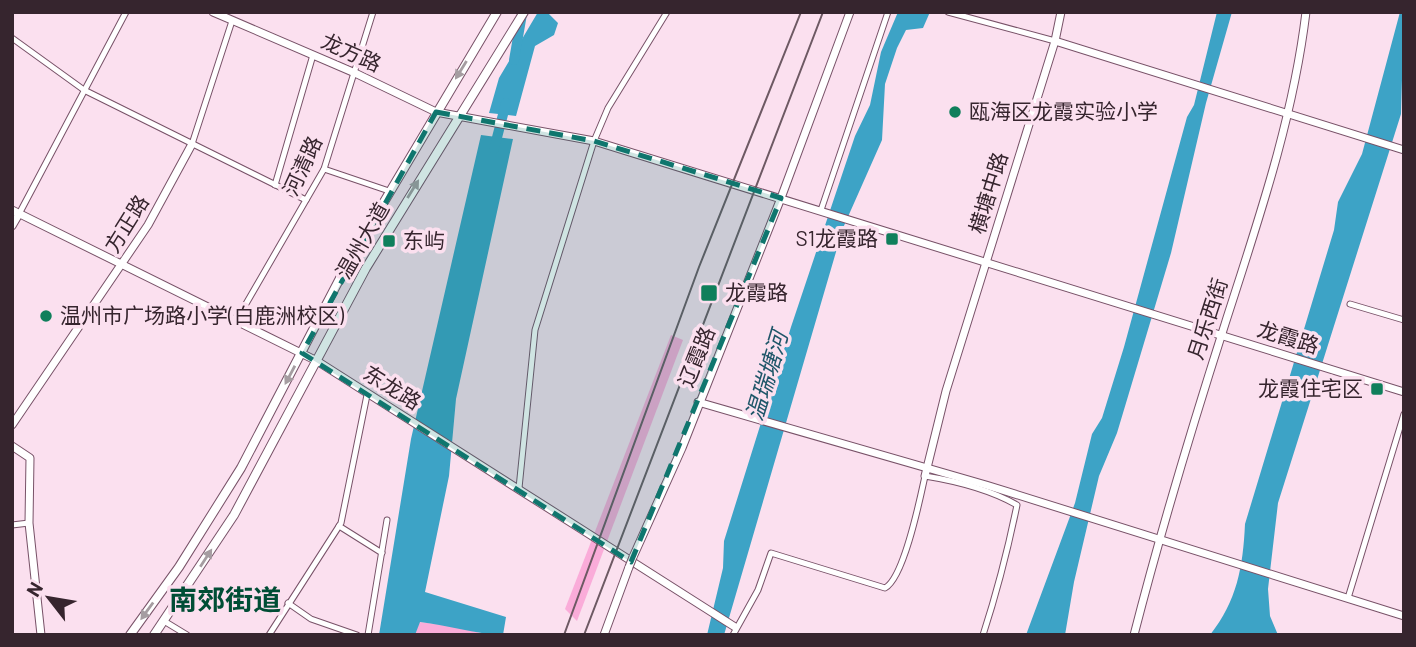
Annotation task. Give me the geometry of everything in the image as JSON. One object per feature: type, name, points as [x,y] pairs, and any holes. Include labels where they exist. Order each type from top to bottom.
[{"type":"main road","name":"温州大道","points":[[130,635],[179,567],[220,503],[388,191],[497,12]]},
{"type":"main road","name":"温州大道","points":[[154,635],[234,515],[366,268],[524,12]]},
{"type":"street","points":[[12,226],[16,212],[126,12]]},
{"type":"street","name":"龙方路","points":[[213,12],[355,73],[436,112]]},
{"type":"street","name":"河清路","points":[[236,321],[324,169],[373,12]]},
{"type":"street","points":[[519,488],[535,330],[594,141],[608,108],[667,12]]},
{"type":"street","name":"辽霞路","points":[[604,635],[633,557],[682,448],[781,198],[850,12]]},
{"type":"street","points":[[821,210],[888,12]]},
{"type":"street","points":[[948,12],[1055,41],[1404,150]]},
{"type":"street","name":"横塘中路","points":[[925,476],[946,391],[1055,41],[1061,12]]},
{"type":"street","name":"月乐西街","points":[[1134,635],[1159,539],[1290,113],[1306,12]]},
{"type":"street","name":"方正路","points":[[12,425],[148,225],[192,144],[232,21]]},
{"type":"street","points":[[12,38],[84,90],[306,201]]},
{"type":"street","points":[[275,185],[313,55]]},
{"type":"street","name":"龙霞路","points":[[436,112],[594,141],[1404,392]]},
{"type":"street","points":[[324,169],[388,191]]},
{"type":"street","name":"东龙路","points":[[16,212],[317,361],[368,395],[453,445],[733,629]]},
{"type":"street","points":[[1350,304],[1404,320]]},
{"type":"street","points":[[270,635],[339,526],[368,395]]},
{"type":"street","points":[[698,402],[794,427],[927,467],[1404,616]]},
{"type":"street","points":[[1348,598],[1404,414]]},
{"type":"street","points":[[12,446],[30,458],[29,523],[41,635]]},
{"type":"street","points":[[733,629],[758,590],[771,553],[885,588],[891,584],[901,564],[925,476],[949,480],[1003,497],[1017,505],[1002,558],[1001,577],[983,635]]},
{"type":"street","points":[[368,635],[387,520]]},
{"type":"street","points":[[12,525],[29,523]]},
{"type":"street","points":[[339,526],[382,553]]},
{"type":"street","points":[[288,603],[319,623],[357,635]]},
{"type":"street","points":[[164,621],[187,635]]},
{"type":"highlighted area","points":[[436,112],[594,141],[781,198],[631,562],[302,353]]},
{"type":"shaded area","points":[[671,335],[683,340],[577,621],[565,609]]},
{"type":"shaded area","points":[[419,622],[453,626],[488,635],[415,635]]},
{"type":"water","points":[[538,12],[547,12],[558,23],[554,35],[535,46],[516,116],[489,113],[499,78]]},
{"type":"water","points":[[898,12],[930,12],[923,28],[906,30],[897,48],[885,84],[882,140],[843,228],[724,635],[707,635],[723,568],[724,541],[791,327],[855,136],[870,105],[881,52]]},
{"type":"water","points":[[1217,12],[1232,12],[1206,103],[1171,253],[1117,433],[1099,476],[1074,582],[1065,635],[1026,635],[1075,503],[1092,434],[1102,418],[1124,347],[1187,117],[1194,105]]},
{"type":"water","points":[[1400,12],[1404,12],[1401,114],[1278,503],[1268,589],[1270,616],[1278,635],[1210,635],[1227,609],[1237,583],[1245,524],[1334,230],[1338,202],[1362,154]]},
{"type":"water","points":[[481,135],[513,139],[456,399],[449,476],[425,592],[506,617],[503,635],[420,622],[415,635],[379,635],[411,439]]},
{"type":"waterway","points":[[514,60],[522,14]]},
{"type":"waterway","points":[[494,149],[506,103]]},
{"type":"railway","points":[[564,635],[699,267],[801,12]]},
{"type":"railway","points":[[584,635],[823,12]]},
{"type":"place","name":"瓯海区龙霞实验小学","points":[[955,112]]},
{"type":"place","name":"S1龙霞路","points":[[892,239]]},
{"type":"place","name":"东屿","points":[[389,241]]},
{"type":"place","name":"龙霞路","points":[[709,293]]},
{"type":"place","name":"温州市广场路小学(白鹿洲校区)","points":[[46,316]]},
{"type":"place","name":"龙霞住宅区","points":[[1377,389]]},
{"type":"district","name":"南郊街道","points":[[225,600]]},
{"type":"water label","name":"温瑞塘河","points":[[767,376]]}]
